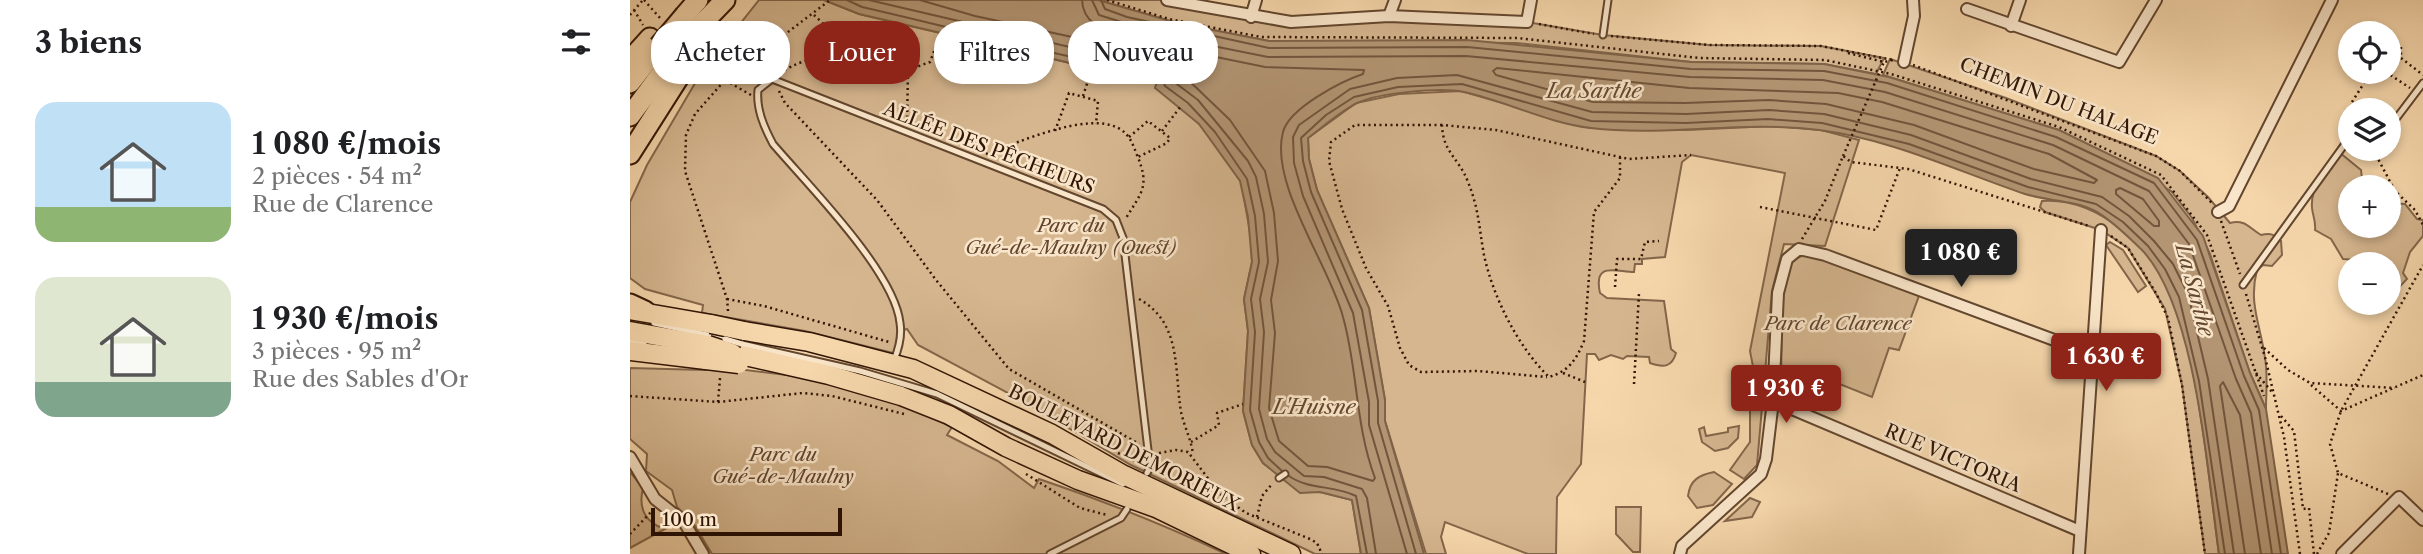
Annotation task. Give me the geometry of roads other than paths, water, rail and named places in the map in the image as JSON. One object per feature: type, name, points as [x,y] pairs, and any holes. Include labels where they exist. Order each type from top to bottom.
[{"type":"highway","points":[[689,15],[721,3]]},
{"type":"highway","points":[[630,60],[651,55]]},
{"type":"highway","points":[[630,83],[651,65]]},
{"type":"highway","points":[[630,116],[651,84]]},
{"type":"highway","points":[[630,153],[656,84]]},
{"type":"main road","points":[[634,311],[723,346]]},
{"type":"main road","points":[[630,331],[723,346],[809,349],[937,382]]},
{"type":"main road","points":[[630,351],[809,342],[896,354],[913,369],[937,382]]},
{"type":"main road","name":"BOULEVARD DEMORIEUX","points":[[723,346],[901,396],[949,415],[1006,447],[1078,480],[1156,508],[1251,554]]},
{"type":"main road","name":"BOULEVARD DEMORIEUX","points":[[937,382],[1052,434],[1124,475],[1291,554]]},
{"type":"street","points":[[1251,17],[1256,0]]},
{"type":"street","points":[[1389,16],[1395,0]]},
{"type":"street","points":[[1172,1],[1291,22],[1389,16],[1527,22],[1531,0]]},
{"type":"street","points":[[1899,61],[1914,16],[1913,0]]},
{"type":"street","points":[[2011,26],[2021,0]]},
{"type":"street","points":[[1967,9],[2119,62],[2156,0]]},
{"type":"street","points":[[2218,212],[2229,205],[2332,0]]},
{"type":"street","points":[[2079,554],[2101,230]]},
{"type":"street","points":[[1680,554],[1682,546],[1761,474],[1766,459],[1773,401],[1782,275],[1787,259],[1799,249],[1825,255],[2092,354]]},
{"type":"street","name":"RUE VICTORIA","points":[[1773,401],[2080,531]]},
{"type":"street","points":[[630,457],[661,504],[684,522],[704,554]]},
{"type":"street","points":[[2342,554],[2399,497],[2423,520]]},
{"type":"lane","points":[[1602,35],[1608,0]]},
{"type":"lane","name":"ALLÉE DES PÊCHEURS","points":[[896,354],[900,321],[886,284],[871,261],[773,144],[761,115],[757,96],[759,88],[772,79],[1103,209],[1120,227],[1149,457],[1148,470]]},
{"type":"lane","points":[[2401,112],[2423,83]]},
{"type":"lane","points":[[2243,285],[2338,154]]},
{"type":"lane","points":[[630,342],[723,346],[769,352],[860,371],[937,394],[1132,488]]},
{"type":"lane","points":[[1143,493],[1272,554]]},
{"type":"lane","points":[[1050,554],[1121,518],[1127,509]]},
{"type":"water","points":[[824,0],[1098,0],[1170,21],[1068,21],[1068,62],[1054,59],[1054,21],[934,21],[934,31],[920,28],[920,21],[889,21],[859,14]]},
{"type":"water","points":[[1218,31],[1269,41],[1467,40],[1691,62],[1824,64],[1889,77],[2059,130],[2158,178],[2203,236],[2250,373],[2266,409],[2288,554],[2219,554],[2196,393],[2175,309],[2160,275],[2141,249],[2095,211],[2025,194],[1898,148],[1846,134],[1790,127],[1648,131],[1591,128],[1558,122],[1480,96],[1440,90],[1367,99],[1344,111],[1308,138],[1309,159],[1317,190],[1369,308],[1385,400],[1385,421],[1424,554],[1361,554],[1352,500],[1320,492],[1300,493],[1263,463],[1252,445],[1243,411],[1248,331],[1244,299],[1252,262],[1248,217],[1240,181],[1199,124],[1155,88],[1156,84],[1218,84]]},
{"type":"water label","name":"La Sarthe","points":[[1594,90]]},
{"type":"water label","name":"La Sarthe","points":[[2195,290]]},
{"type":"water label","name":"L'Huisne","points":[[1314,406]]},
{"type":"park label","name":"Parc du Gué-de-Maulny (Ouest)","points":[[1071,236]]},
{"type":"park label","name":"Parc de Clarence","points":[[1838,323]]},
{"type":"park label","name":"Parc du Gué-de-Maulny","points":[[783,465]]}]
